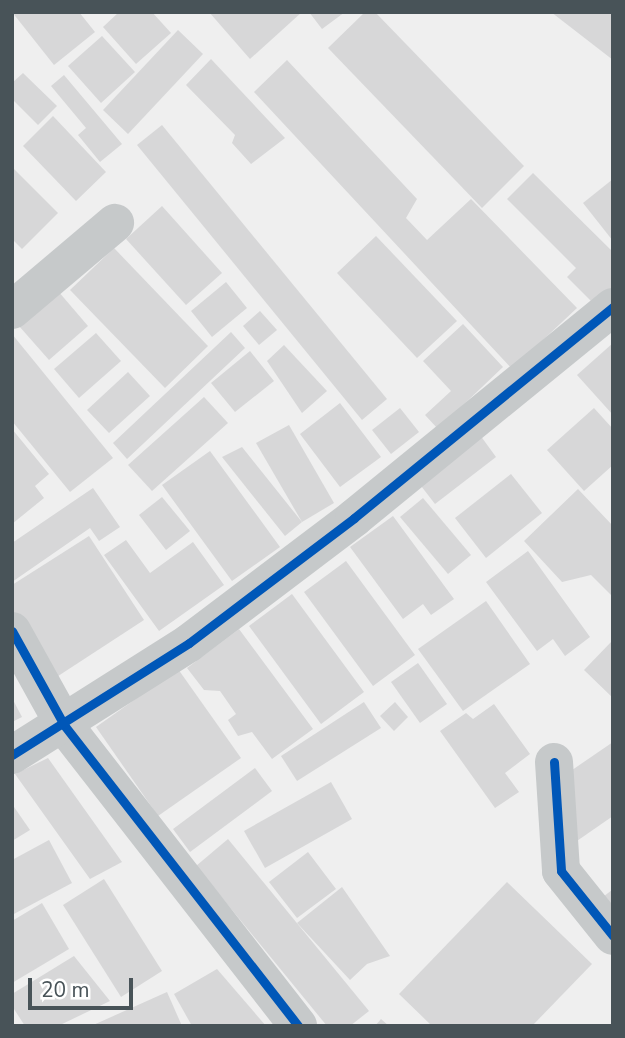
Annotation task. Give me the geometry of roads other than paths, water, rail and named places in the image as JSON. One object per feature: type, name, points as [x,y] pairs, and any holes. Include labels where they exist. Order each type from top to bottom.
[{"type":"street","points":[[12,310],[115,223]]},
{"type":"street","points":[[12,755],[64,725],[189,643],[354,518],[613,307]]},
{"type":"street","points":[[12,631],[64,725],[298,1026]]},
{"type":"street","points":[[554,762],[561,871],[613,936]]}]
